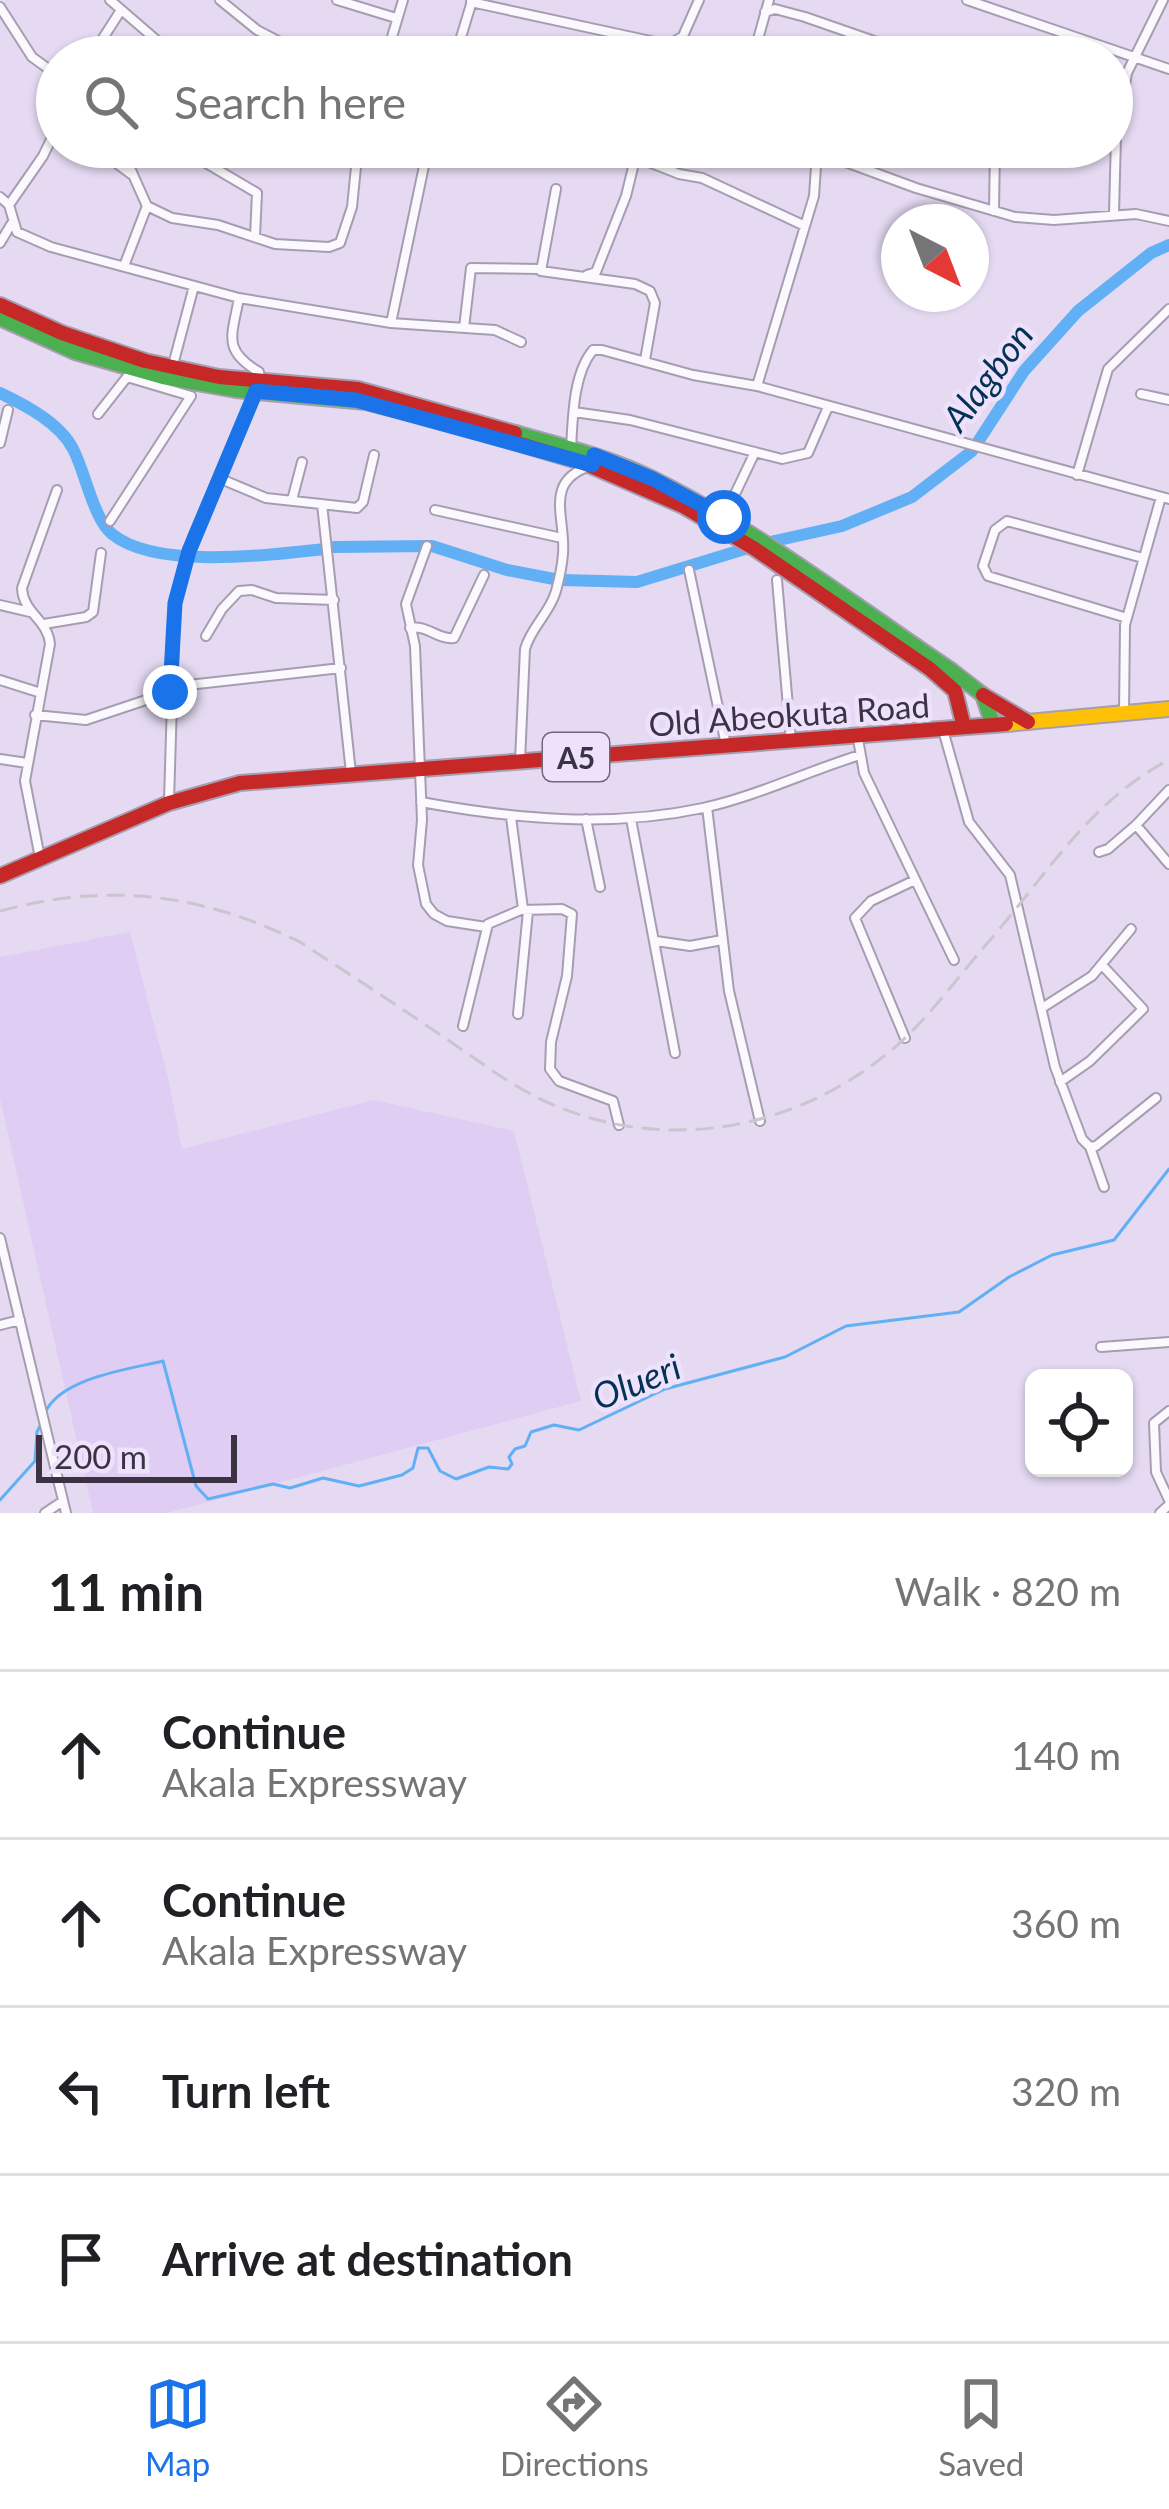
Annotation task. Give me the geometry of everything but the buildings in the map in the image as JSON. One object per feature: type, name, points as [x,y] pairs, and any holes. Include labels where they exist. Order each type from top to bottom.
[{"type":"main road","points":[[0,305],[60,338],[258,386],[356,400],[653,479],[724,517],[765,553],[944,680],[959,699],[964,727]]},
{"type":"main road","points":[[0,318],[194,390],[258,386],[358,389],[571,448],[745,538]]},
{"type":"main road","points":[[765,553],[1028,722]]},
{"type":"main road","points":[[983,695],[993,724]]},
{"type":"main road","name":"Old Abeokuta Road","points":[[0,876],[170,803],[240,783],[857,738],[1169,709]]},
{"type":"street","points":[[110,0],[151,36]]},
{"type":"street","points":[[220,0],[269,36]]},
{"type":"street","points":[[337,0],[396,18]]},
{"type":"street","points":[[391,36],[403,0]]},
{"type":"street","points":[[533,14],[537,0]]},
{"type":"street","points":[[683,36],[699,0]]},
{"type":"street","points":[[967,0],[1072,36]]},
{"type":"street","points":[[1163,0],[1134,57],[1169,69]]},
{"type":"street","points":[[461,36],[472,1],[614,36]]},
{"type":"street","points":[[759,36],[769,5],[859,36]]},
{"type":"street","points":[[0,8],[36,60]]},
{"type":"street","points":[[104,36],[121,10]]},
{"type":"street","points":[[9,205],[36,166]]},
{"type":"street","points":[[123,168],[132,175]]},
{"type":"street","points":[[131,168],[147,206],[172,218],[218,225],[274,244],[317,247],[340,243],[352,207],[356,168]]},
{"type":"street","points":[[214,168],[257,193],[255,237]]},
{"type":"street","points":[[392,323],[422,168]]},
{"type":"street","points":[[582,276],[596,272],[633,168]]},
{"type":"street","points":[[668,168],[702,178],[805,226]]},
{"type":"street","points":[[757,386],[814,196],[817,168]]},
{"type":"street","points":[[865,168],[994,212],[1040,220],[1136,214],[1169,221]]},
{"type":"street","points":[[993,168],[994,212]]},
{"type":"street","points":[[1114,214],[1115,168]]},
{"type":"street","points":[[540,268],[556,189]]},
{"type":"street","points":[[0,197],[9,205],[12,223],[28,240],[124,267],[239,298],[392,323],[495,330],[521,342]]},
{"type":"street","points":[[124,267],[147,206]]},
{"type":"street","points":[[0,243],[12,223]]},
{"type":"street","points":[[464,328],[471,268],[540,268],[561,277],[635,284],[650,291],[655,303],[645,360]]},
{"type":"street","points":[[172,367],[194,286]]},
{"type":"street","points":[[170,803],[175,603],[188,555],[260,372],[236,356],[232,345],[239,298]]},
{"type":"street","points":[[1077,475],[1108,369],[1169,309]]},
{"type":"street","points":[[571,448],[574,412],[591,352],[616,352],[1165,498],[1127,618],[1124,712]]},
{"type":"street","points":[[98,414],[127,376],[194,390],[110,520]]},
{"type":"street","points":[[1142,394],[1169,400]]},
{"type":"street","points":[[574,412],[630,420],[782,459],[802,456],[814,442],[828,407]]},
{"type":"street","points":[[0,443],[8,410]]},
{"type":"street","points":[[724,517],[754,452]]},
{"type":"street","points":[[221,479],[260,496],[361,506],[374,455]]},
{"type":"street","points":[[520,761],[525,649],[556,590],[563,553],[563,484],[593,460]]},
{"type":"street","points":[[292,500],[302,462]]},
{"type":"street","points":[[40,859],[27,799],[27,763],[50,644],[44,624],[23,601],[22,588],[57,490]]},
{"type":"street","points":[[322,504],[351,772]]},
{"type":"street","points":[[435,510],[562,538]]},
{"type":"street","points":[[1127,618],[988,576],[983,566],[995,530],[1007,521],[1143,558]]},
{"type":"street","points":[[427,546],[406,599],[415,646],[421,802],[417,858],[426,904],[440,919],[486,927]]},
{"type":"street","points":[[44,624],[93,612],[101,553]]},
{"type":"street","points":[[688,569],[727,747]]},
{"type":"street","points":[[410,628],[422,626],[454,638],[484,575]]},
{"type":"street","points":[[777,580],[791,742]]},
{"type":"street","points":[[206,637],[239,591],[334,600]]},
{"type":"street","points":[[0,605],[32,613]]},
{"type":"street","points":[[35,715],[86,720],[170,690],[341,668]]},
{"type":"street","points":[[0,680],[41,693]]},
{"type":"street","points":[[943,729],[969,822],[1010,874],[1060,1082],[1104,1186]]},
{"type":"street","points":[[857,738],[864,773],[954,960]]},
{"type":"street","points":[[421,802],[511,817],[631,819],[707,807],[860,755]]},
{"type":"street","points":[[0,759],[27,763]]},
{"type":"street","points":[[1099,852],[1136,825],[1169,790]]},
{"type":"street","points":[[707,807],[722,940],[742,1058],[760,1121]]},
{"type":"street","points":[[511,817],[525,911],[518,1014]]},
{"type":"street","points":[[586,819],[600,887]]},
{"type":"street","points":[[631,819],[675,1053]]},
{"type":"street","points":[[1136,825],[1169,864]]},
{"type":"street","points":[[905,1038],[855,918],[871,901],[913,881]]},
{"type":"street","points":[[463,1026],[486,927],[495,918],[525,911],[562,909],[572,914],[567,976],[551,1042],[551,1073],[559,1082],[613,1101],[619,1125]]},
{"type":"street","points":[[1042,1008],[1102,965],[1131,929]]},
{"type":"street","points":[[656,941],[690,946],[722,940]]},
{"type":"street","points":[[1060,1082],[1090,1061],[1143,1009],[1102,965]]},
{"type":"street","points":[[1090,1147],[1156,1098]]},
{"type":"street","points":[[0,1238],[66,1513]]},
{"type":"street","points":[[0,1325],[20,1320]]},
{"type":"street","points":[[1101,1347],[1169,1342]]},
{"type":"street","points":[[1160,1513],[1169,1503],[1156,1472],[1154,1423],[1169,1411]]},
{"type":"street","points":[[45,1513],[63,1501]]},
{"type":"shaded area","points":[[130,932],[182,1149],[374,1100],[514,1131],[581,1401],[167,1513],[93,1513],[0,1099],[0,957]]},
{"type":"waterway","name":"Alagbon","points":[[562,580],[637,582],[761,544],[842,526],[912,497],[972,451],[1024,371],[1078,311],[1151,253],[1169,245]]},
{"type":"waterway","name":"Alagbon","points":[[0,393],[60,431],[77,458],[105,527],[132,545],[214,557],[324,549]]},
{"type":"waterway","name":"Alagbon","points":[[334,547],[432,546],[554,579]]},
{"type":"waterway","name":"Olueri","points":[[45,1413],[53,1401],[80,1383],[163,1361],[196,1486],[208,1499],[273,1484],[290,1488],[323,1478],[359,1486],[413,1468],[418,1448],[428,1448],[440,1471],[456,1479],[489,1467],[508,1469],[509,1457],[525,1446],[531,1432],[554,1425],[579,1430],[665,1389],[785,1357],[846,1326],[959,1312],[1009,1277],[1052,1255],[1114,1240],[1169,1169]]},
{"type":"waterway","name":"Olueri","points":[[0,1500],[35,1461],[42,1422]]},
{"type":"railway","points":[[0,911],[116,895],[153,897],[226,912],[300,942],[530,1094],[605,1122],[692,1130],[778,1114],[858,1075],[894,1048],[1093,817],[1116,795],[1169,760]]},
{"type":"traffic: fast","points":[[0,318],[75,352],[163,377],[236,390],[366,402],[464,427]]},
{"type":"traffic: fast","points":[[515,433],[638,472],[770,546],[983,695],[993,725]]},
{"type":"traffic: slow","points":[[1006,724],[1169,709]]},
{"type":"traffic: jam","points":[[0,305],[62,333],[145,361],[219,377],[358,389],[515,433]]},
{"type":"traffic: jam","points":[[464,427],[584,463],[683,506],[755,549],[930,669],[955,691],[964,727]]},
{"type":"traffic: jam","points":[[983,695],[1028,722]]},
{"type":"traffic: jam","points":[[0,876],[169,803],[240,783],[1006,724]]},
{"type":"route","points":[[170,692],[175,603],[189,551],[256,391],[356,400],[592,465],[594,455],[653,479],[724,517]]}]
